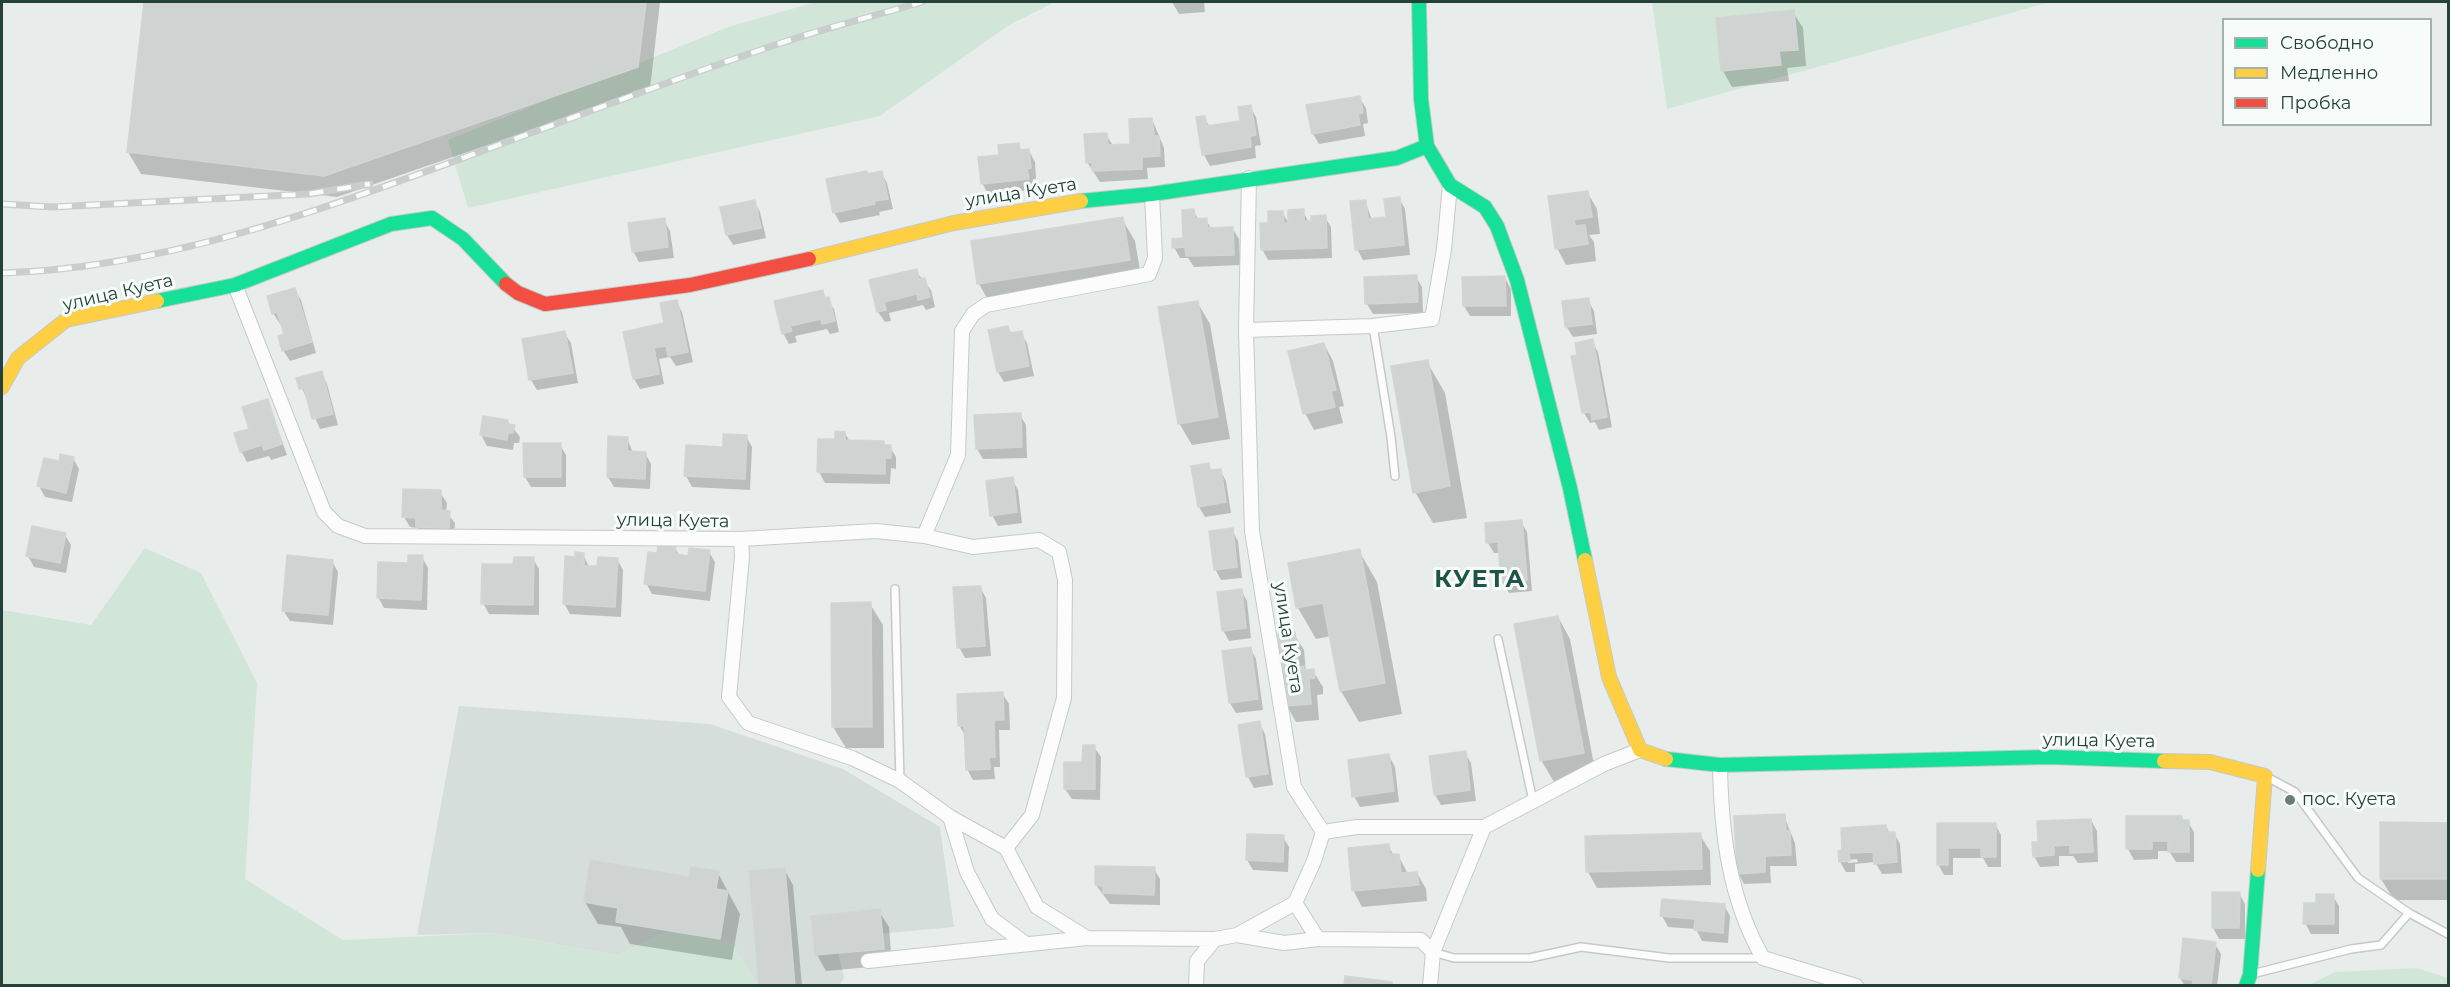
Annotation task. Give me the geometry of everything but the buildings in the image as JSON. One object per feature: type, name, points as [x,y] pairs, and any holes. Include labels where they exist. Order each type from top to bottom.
[{"type":"street","points":[[868,961],[1087,938],[1215,939],[1237,935],[1294,903],[1314,861],[1323,832],[1357,827],[1484,827],[1604,764],[1640,750],[1609,677],[1570,488],[1517,280],[1497,226],[1485,207],[1450,185],[1427,146],[1421,99],[1419,2]]},
{"type":"street","name":"улица Куета","points":[[2,387],[18,358],[66,320],[235,285],[391,224],[432,218],[462,239],[511,290],[525,298],[545,304],[690,285],[777,267],[954,223],[1034,208],[1068,202],[1152,194],[1396,158],[1427,146]]},
{"type":"street","name":"улица Куета","points":[[1249,178],[1246,330],[1252,531],[1294,787],[1323,832]]},
{"type":"street","points":[[1246,330],[1373,326],[1432,319],[1444,249],[1450,185]]},
{"type":"street","points":[[924,536],[958,456],[962,331],[973,314],[986,305],[1149,274],[1155,258],[1152,194]]},
{"type":"street","name":"улица Куета","points":[[235,285],[324,512],[338,526],[365,536],[741,539],[742,557],[729,697],[748,723],[852,758],[900,781],[950,817],[1006,848]]},
{"type":"street","points":[[741,539],[876,531],[924,536],[973,547],[1039,540],[1059,552],[1065,580],[1064,698],[1032,815],[1006,848],[1037,907],[1087,938]]},
{"type":"street","name":"улица Куета","points":[[1640,750],[1673,761],[1720,765],[2049,757],[2210,762],[2265,776]]},
{"type":"street","points":[[1720,765],[1721,810],[1731,876],[1746,929],[1763,958],[1856,986]]},
{"type":"street","points":[[2248,980],[2265,776]]},
{"type":"street","points":[[950,817],[967,872],[992,919],[1026,944]]},
{"type":"street","points":[[1430,986],[1433,952],[1484,827]]},
{"type":"street","points":[[1294,903],[1318,939]]},
{"type":"street","points":[[1237,935],[1284,943],[1318,939],[1421,940],[1433,952]]},
{"type":"street","points":[[1196,986],[1197,961],[1215,939]]},
{"type":"lane","points":[[1373,326],[1395,476]]},
{"type":"lane","points":[[895,589],[900,781]]},
{"type":"lane","points":[[1498,639],[1533,802]]},
{"type":"lane","points":[[2265,776],[2295,792],[2358,878],[2409,913],[2448,934]]},
{"type":"lane","points":[[2248,980],[2351,949],[2380,945],[2409,913]]},
{"type":"lane","points":[[1433,952],[1454,958],[1530,958],[1581,947],[1669,958],[1763,958]]},
{"type":"shaded area","points":[[459,706],[710,724],[843,769],[940,827],[954,927],[835,938],[844,978],[839,986],[757,984],[733,945],[680,925],[618,955],[493,933],[417,935]]},
{"type":"green space","points":[[816,2],[1055,2],[1009,25],[880,116],[468,208],[448,140],[731,26]]},
{"type":"green space","points":[[1652,2],[2050,2],[1667,109]]},
{"type":"green space","points":[[145,548],[201,573],[257,683],[245,879],[343,940],[493,933],[618,955],[680,925],[733,945],[757,984],[763,985],[2,985],[2,610],[91,625]]},
{"type":"green space","points":[[2416,968],[2448,978],[2448,985],[2309,985],[2335,972]]},
{"type":"railway","points":[[2,273],[64,269],[126,260],[246,232],[365,193],[778,44],[922,2]]},
{"type":"railway","points":[[2,204],[53,207],[308,194],[370,184]]},
{"type":"traffic: fast","points":[[1419,2],[1421,99],[1427,146],[1450,185],[1485,207],[1497,226],[1517,280],[1570,488],[1585,560]]},
{"type":"traffic: fast","points":[[1081,201],[1152,194],[1397,158],[1427,146]]},
{"type":"traffic: fast","points":[[157,301],[235,285],[391,224],[432,218],[463,239],[506,284]]},
{"type":"traffic: fast","points":[[1666,759],[1720,765],[2049,757],[2164,761]]},
{"type":"traffic: fast","points":[[2246,986],[2250,975],[2258,870]]},
{"type":"traffic: slow","points":[[809,259],[954,223],[1081,201]]},
{"type":"traffic: slow","points":[[2,387],[18,358],[66,320],[157,301]]},
{"type":"traffic: slow","points":[[1585,560],[1609,677],[1640,750],[1666,759]]},
{"type":"traffic: slow","points":[[2164,761],[2210,762],[2265,776],[2258,870]]},
{"type":"traffic: jam","points":[[506,284],[518,293],[545,304],[690,285],[809,259]]},
{"type":"place","name":"пос. Куета","points":[[2290,800]]},
{"type":"district","name":"КУЕТА","points":[[1480,580]]}]
